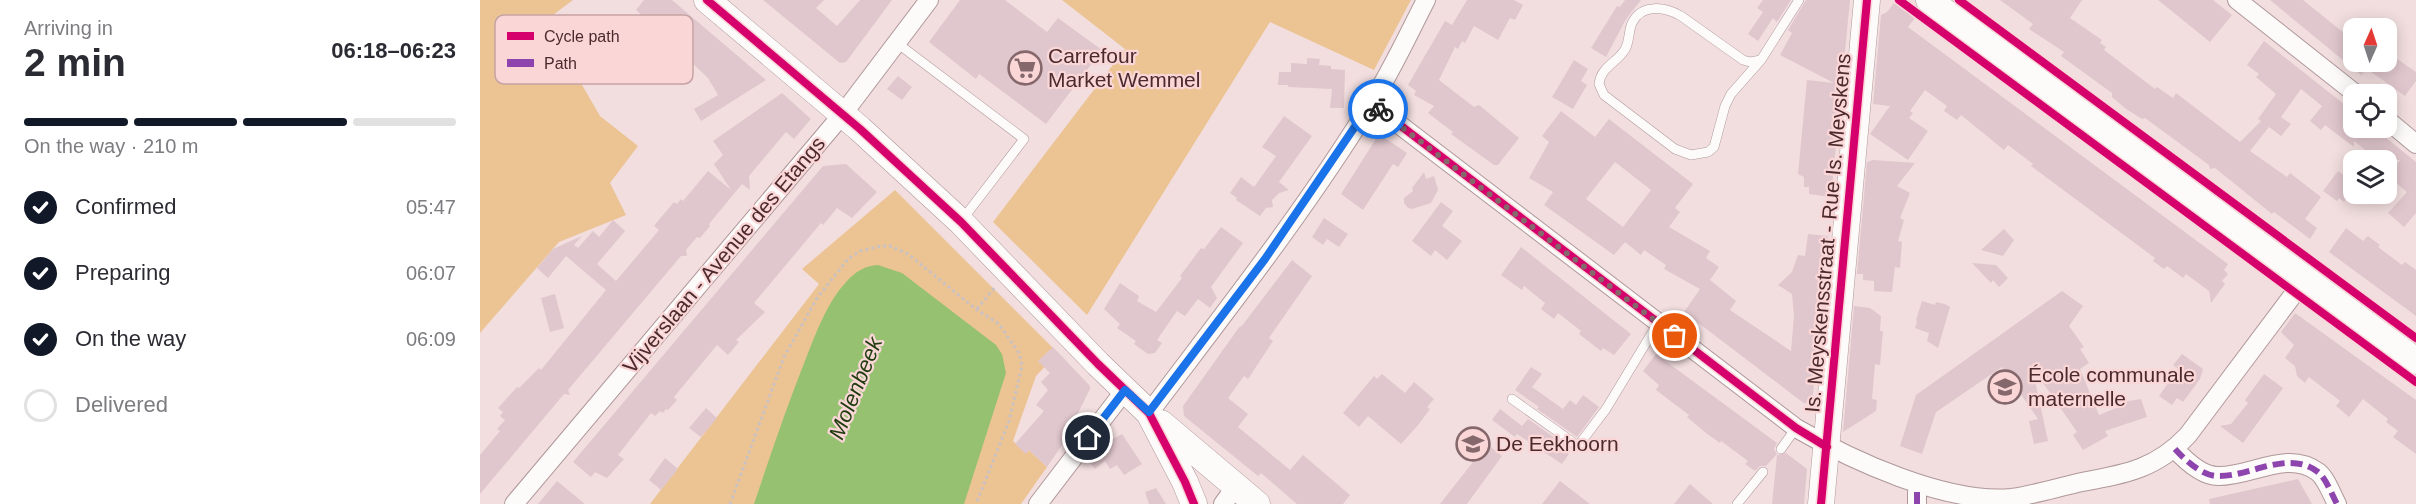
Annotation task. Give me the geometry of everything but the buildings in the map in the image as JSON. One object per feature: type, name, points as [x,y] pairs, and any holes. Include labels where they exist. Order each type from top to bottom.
[{"type":"street","name":"Vijverslaan - Avenue des Etangs","points":[[514,504],[842,115],[928,0]]},
{"type":"street","points":[[1149,412],[1265,259],[1371,103],[1426,0]]},
{"type":"street","name":"Is. Meyskensstraat - Rue Is. Meyskens","points":[[1821,504],[1867,0]]},
{"type":"street","points":[[1929,0],[2416,361]]},
{"type":"street","points":[[2237,0],[2343,84]]},
{"type":"street","points":[[719,4],[961,222],[1125,390],[1203,459],[1226,492],[1257,504]]},
{"type":"street","points":[[1371,103],[1796,428],[1827,447],[1877,470],[1959,499],[1981,498],[2009,501],[2135,470],[2157,462],[2175,449],[2188,435],[2305,279]]},
{"type":"street","points":[[2397,126],[2413,135]]},
{"type":"street","points":[[1038,504],[1125,390]]},
{"type":"street","points":[[1149,412],[1189,493]]},
{"type":"street","points":[[2175,449],[2185,459],[2205,472],[2218,476],[2287,462],[2306,464],[2320,473],[2337,504]]},
{"type":"street","points":[[1189,493],[1189,466],[1203,459]]},
{"type":"lane","points":[[1761,60],[1750,62],[1743,60],[1671,10],[1646,9],[1632,23],[1624,51],[1609,63],[1599,84],[1604,95],[1674,149],[1685,154],[1701,155],[1714,147],[1725,106],[1731,94],[1761,60],[1799,0]]},
{"type":"lane","points":[[897,43],[1024,139],[961,222]]},
{"type":"lane","points":[[1512,399],[1578,446],[1606,408],[1658,323]]},
{"type":"lane","points":[[1781,449],[1796,428]]},
{"type":"lane","points":[[1737,504],[1762,472]]},
{"type":"path","points":[[730,504],[784,357],[817,298],[848,260],[868,247],[890,246],[901,250],[977,310],[999,324],[1019,353],[1022,366],[1009,421],[976,504]]},
{"type":"path","points":[[977,310],[1008,271]]},
{"type":"shaded area","points":[[480,0],[573,0],[553,15],[495,15],[495,84],[581,84],[600,116],[638,146],[610,183],[626,215],[559,242],[480,333]]},
{"type":"shaded area","points":[[1062,0],[1411,0],[1374,70],[1270,22],[1087,315],[993,222],[1125,49]]},
{"type":"shaded area","points":[[895,190],[1058,353],[1036,376],[1013,441],[1026,453],[1029,450],[1047,467],[1021,504],[650,504],[819,284],[802,269]]},
{"type":"water","name":"Molenbeek","points":[[878,265],[902,273],[996,345],[1002,354],[1006,373],[964,504],[754,504],[773,447],[824,315],[834,297],[850,277],[865,268]]},
{"type":"marked path","points":[[2175,449],[2194,467],[2218,476],[2243,473],[2282,463],[2306,466],[2321,475],[2337,504]]},
{"type":"marked path","points":[[1917,492],[1917,504]]},
{"type":"cycle path","points":[[707,0],[860,129],[961,222],[1098,364],[1149,413],[1194,504]]},
{"type":"cycle path","points":[[1821,504],[1867,0]]},
{"type":"cycle path","points":[[1899,0],[2416,382]]},
{"type":"cycle path","points":[[1959,0],[2416,338]]},
{"type":"cycle path","points":[[1371,103],[1796,428],[1827,447]]},
{"type":"way so far","points":[[1378,109],[1675,336]]},
{"type":"place","name":"Carrefour Market Wemmel","points":[[1025,68]]},
{"type":"place","name":"École communale maternelle","points":[[2005,387]]},
{"type":"place","name":"De Eekhoorn","points":[[1473,444]]},
{"type":"route","points":[[1088,438],[1125,390],[1149,412],[1265,259],[1371,103],[1378,109]]}]
